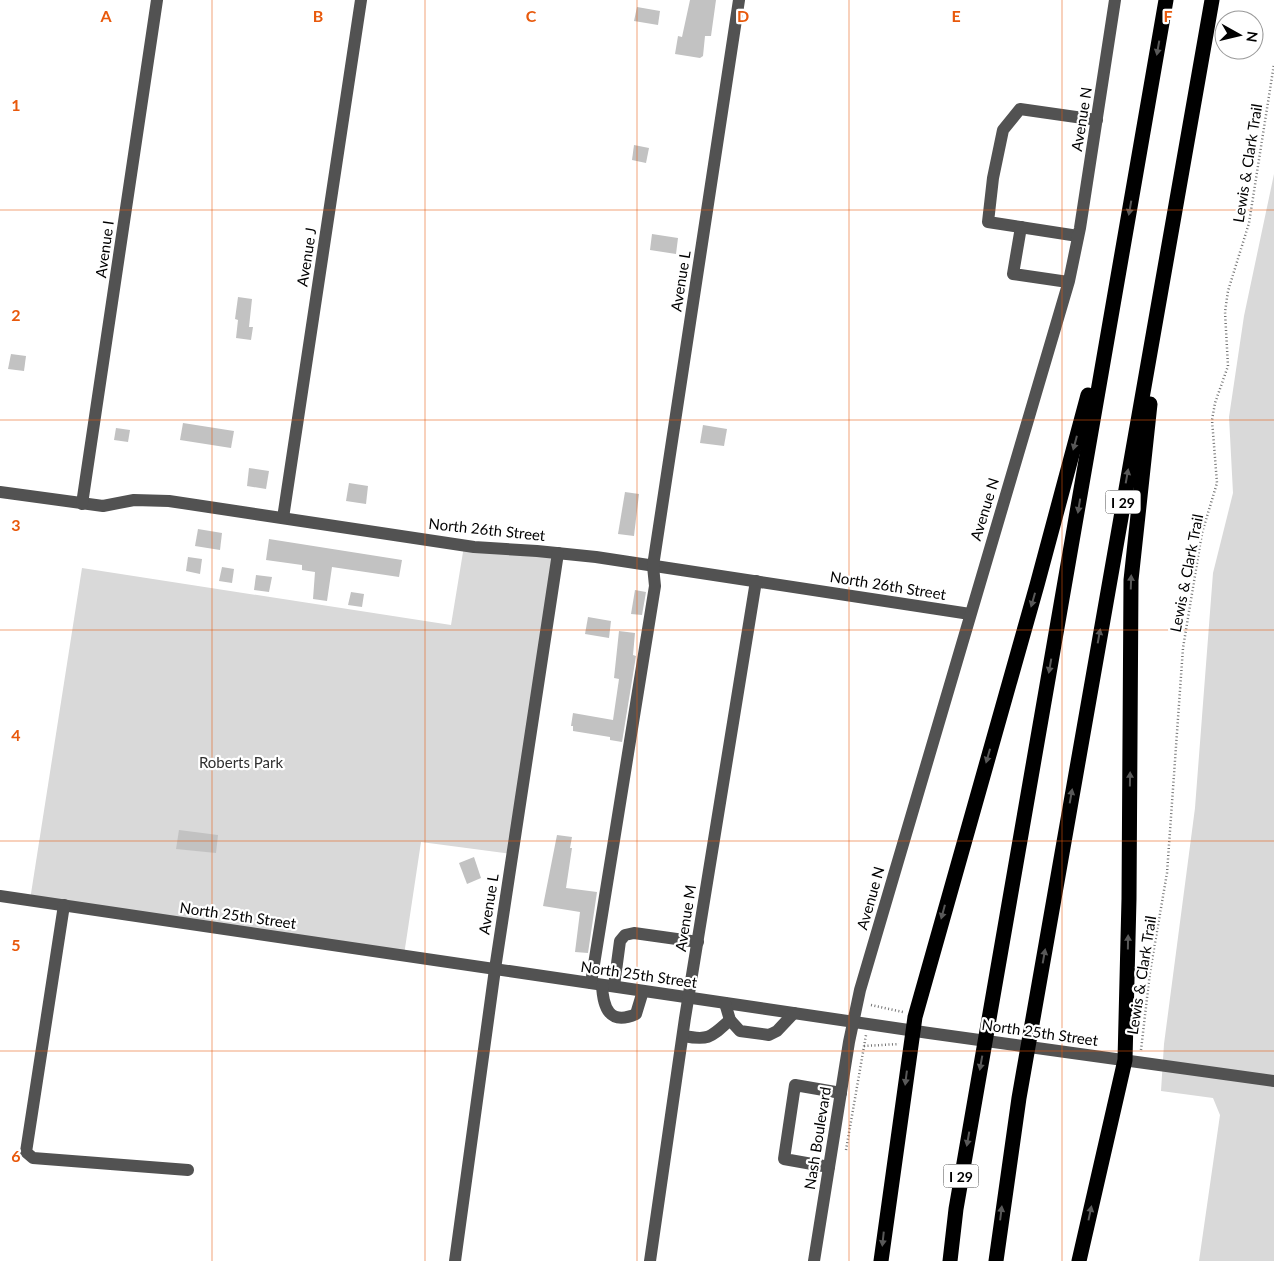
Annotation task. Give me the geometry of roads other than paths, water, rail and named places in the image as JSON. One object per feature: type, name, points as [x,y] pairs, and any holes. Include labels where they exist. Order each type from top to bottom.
[{"type":"highway","name":"I 29","points":[[950,1261],[956,1209],[976,1091],[1166,0]]},
{"type":"highway","name":"I 29","points":[[996,1261],[1019,1098],[1035,1004],[1212,0]]},
{"type":"highway","points":[[1079,1261],[1132,1061],[1128,919],[1131,580],[1162,289]]},
{"type":"highway","points":[[881,1261],[912,1030],[950,886],[1037,585],[1111,312]]},
{"type":"street","name":"Avenue I","points":[[82,504],[157,0]]},
{"type":"street","name":"Avenue J","points":[[283,518],[361,0]]},
{"type":"street","name":"Avenue L","points":[[602,985],[655,586],[653,566],[739,0]]},
{"type":"street","name":"Avenue N","points":[[854,1021],[864,978],[1068,282],[1078,236],[1115,0]]},
{"type":"street","points":[[1078,236],[988,222],[992,178],[1003,130],[1020,109],[1097,120]]},
{"type":"street","points":[[1021,227],[1013,274],[1068,282]]},
{"type":"street","name":"North 26th Street","points":[[0,492],[103,506],[149,499],[474,547],[558,553],[653,566],[970,614]]},
{"type":"street","name":"Avenue L","points":[[456,1261],[495,969],[558,553]]},
{"type":"street","name":"Avenue M","points":[[650,1261],[689,997],[756,581]]},
{"type":"street","name":"North 25th Street","points":[[0,896],[794,1013],[1274,1081]]},
{"type":"street","points":[[64,905],[26,1152],[33,1158],[188,1170]]},
{"type":"street","points":[[644,991],[636,1014],[626,1018],[618,1017],[606,1010],[602,1002],[602,985],[620,941],[625,935],[634,933],[698,942]]},
{"type":"street","points":[[725,1002],[730,1020],[740,1031],[769,1035],[777,1031],[794,1013]]},
{"type":"street","points":[[684,1036],[702,1039],[711,1037],[730,1020]]},
{"type":"street","name":"Nash Boulevard","points":[[814,1261],[854,1021]]},
{"type":"street","points":[[829,1166],[784,1160],[795,1085],[841,1092]]},
{"type":"park label","name":"Roberts Park","points":[[241,762]]}]
